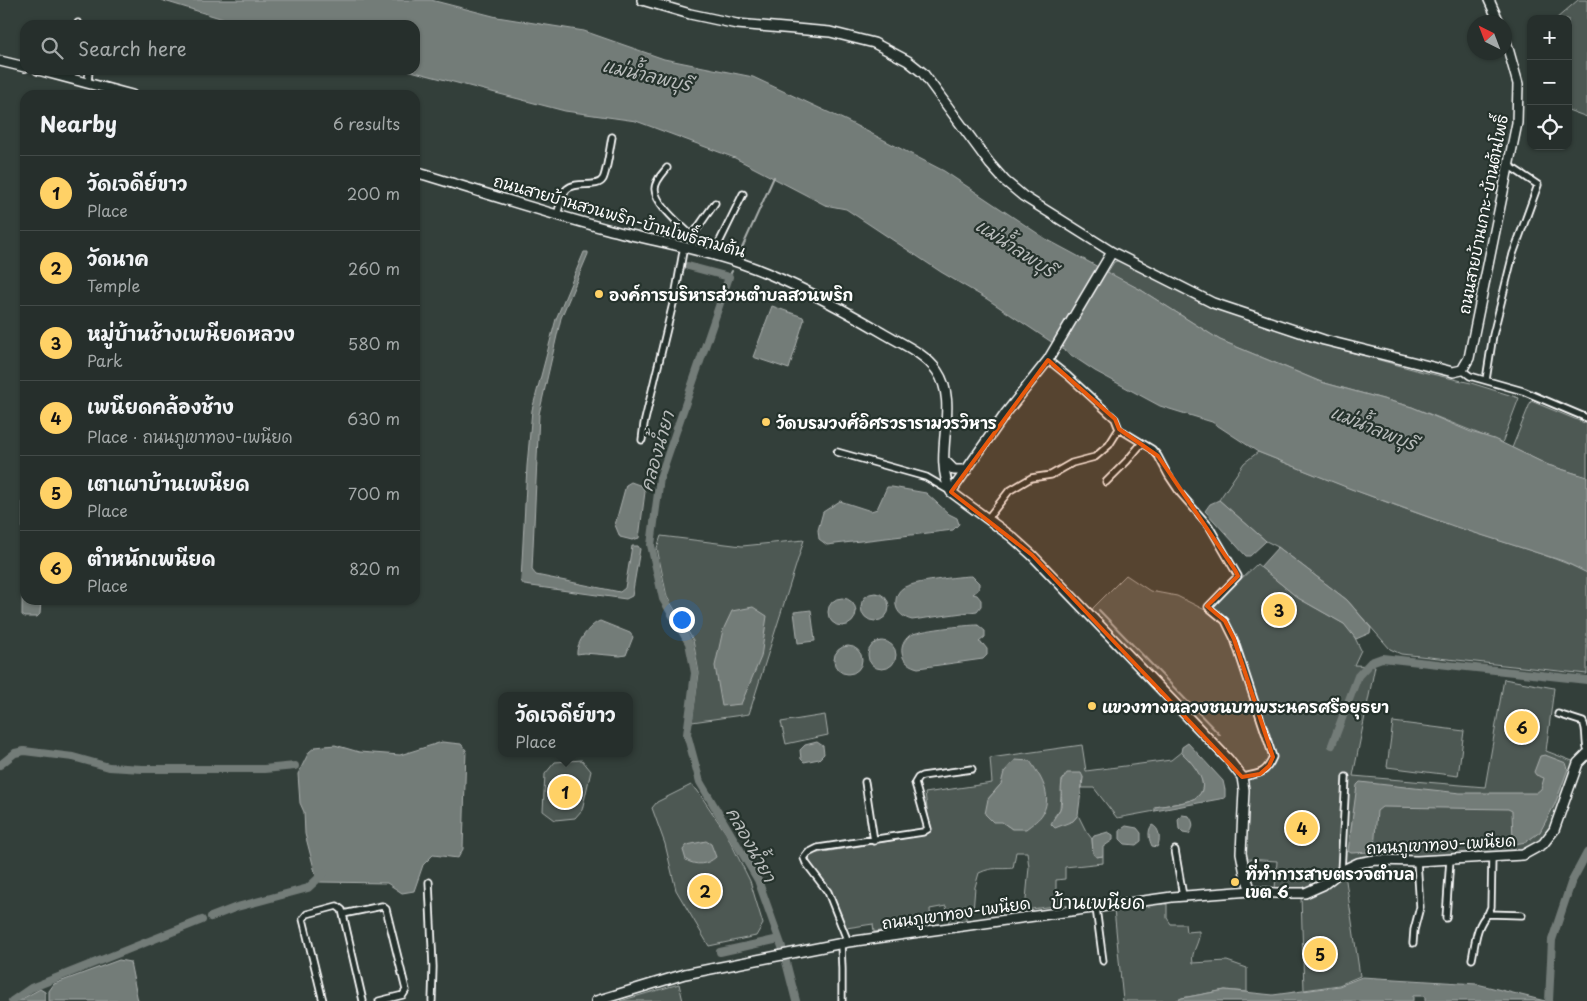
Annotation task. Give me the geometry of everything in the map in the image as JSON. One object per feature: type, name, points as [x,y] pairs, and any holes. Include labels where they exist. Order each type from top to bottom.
[{"type":"street","points":[[642,0],[690,14],[737,24],[830,32],[874,43],[893,52],[923,72],[990,164],[1005,181],[1023,196],[1112,252],[1213,303],[1324,340],[1453,372],[1462,370],[1470,376],[1522,390],[1587,418]]},
{"type":"street","points":[[1489,0],[1496,15]]},
{"type":"street","name":"ถนนสายบ้านเกาะ-บ้านต้นโพธิ์","points":[[1462,370],[1469,358],[1517,124],[1518,84],[1511,60]]},
{"type":"street","points":[[0,61],[20,66]]},
{"type":"street","points":[[57,75],[114,90]]},
{"type":"street","points":[[88,83],[89,75]]},
{"type":"street","points":[[557,214],[568,188],[576,184],[597,184],[603,178],[612,137]]},
{"type":"street","points":[[1486,380],[1493,335],[1513,254],[1538,185],[1508,165]]},
{"type":"street","points":[[667,168],[656,183],[657,198],[692,236],[694,249]]},
{"type":"street","name":"ถนนสายบ้านสวนพริก-บ้านโพธิ์สามต้น","points":[[420,173],[608,230],[684,246],[743,264],[816,296],[920,354],[936,369],[945,388],[947,403],[944,460],[947,483],[951,492]]},
{"type":"street","points":[[713,255],[743,194]]},
{"type":"street","points":[[692,236],[716,203]]},
{"type":"street","points":[[642,440],[644,424],[676,291],[684,246]]},
{"type":"street","points":[[951,492],[1006,413],[1050,357],[1112,252]]},
{"type":"street","points":[[1050,357],[1115,419],[1119,429],[1142,443],[1158,456],[1180,493],[1209,526],[1238,576],[1208,607],[1225,621],[1234,639],[1273,758],[1269,766],[1260,774],[1242,777]]},
{"type":"street","points":[[988,518],[1009,491],[1031,478],[1051,475],[1072,463],[1095,457],[1109,445],[1119,429]]},
{"type":"street","points":[[1106,482],[1142,443]]},
{"type":"street","points":[[837,452],[926,477],[988,518],[1032,555],[1228,759],[1242,777],[1244,790],[1241,853],[1251,891]]},
{"type":"street","points":[[944,460],[954,470],[966,470]]},
{"type":"street","points":[[1558,714],[1583,722],[1587,730],[1585,740],[1587,748]]},
{"type":"street","name":"ถนนภูเขาทอง-เพนียด","points":[[596,1001],[685,974],[844,943],[1183,896],[1251,891],[1306,893],[1323,885],[1341,871],[1358,863],[1375,860],[1417,861],[1523,855],[1537,848],[1548,839],[1559,819],[1578,763],[1587,754]]},
{"type":"street","points":[[842,1001],[844,943],[828,892],[804,858],[808,853],[818,848],[924,832],[928,829],[916,783],[918,778],[972,769]]},
{"type":"street","points":[[1341,871],[1346,777]]},
{"type":"street","points":[[865,782],[874,840]]},
{"type":"street","points":[[1174,850],[1183,896]]},
{"type":"street","points":[[1472,959],[1482,921],[1488,914],[1491,906],[1492,857]]},
{"type":"street","points":[[1446,918],[1450,859]]},
{"type":"street","points":[[1413,943],[1420,907],[1417,861]]},
{"type":"street","points":[[428,882],[433,967],[432,1001]]},
{"type":"street","points":[[322,1001],[303,919],[307,914],[337,906],[340,907],[343,914],[364,1001]]},
{"type":"street","points":[[343,914],[382,906],[386,909],[406,990],[403,995],[379,1001]]},
{"type":"street","points":[[1096,908],[1103,961]]},
{"type":"street","points":[[1488,914],[1522,915]]},
{"type":"highlighted area","points":[[1048,360],[1115,419],[1119,429],[1158,456],[1235,570],[1238,576],[1207,606],[1225,621],[1234,639],[1273,757],[1269,766],[1260,774],[1242,777],[1032,555],[951,492]]},
{"type":"shaded area","points":[[1578,0],[1587,0],[1587,117],[1572,111],[1572,15],[1561,15]]},
{"type":"shaded area","points":[[1119,260],[1211,307],[1310,341],[1471,383],[1519,398],[1502,443],[1412,407],[1321,382],[1220,340],[1141,290],[1107,273],[1114,262]]},
{"type":"shaded area","points":[[1531,401],[1587,424],[1587,477],[1548,465],[1512,448]]},
{"type":"shaded area","points":[[1258,452],[1407,510],[1539,553],[1587,572],[1587,674],[1401,654],[1390,649],[1347,600],[1278,547],[1266,541],[1219,500],[1244,463]]},
{"type":"shaded area","points":[[661,536],[742,546],[804,540],[749,714],[692,722],[699,673],[693,640],[667,597],[657,548]]},
{"type":"shaded area","points":[[1257,564],[1298,598],[1344,624],[1352,632],[1361,650],[1354,665],[1375,666],[1353,776],[1485,787],[1504,679],[1554,688],[1546,751],[1575,762],[1556,817],[1547,835],[1537,845],[1524,850],[1376,857],[1305,890],[1275,889],[1277,861],[1247,859],[1245,845],[1249,791],[1246,779],[1238,763],[1092,612],[1093,608],[1126,575],[1150,591],[1177,596],[1207,611]]},
{"type":"shaded area","points":[[825,715],[828,735],[786,744],[781,722]]},
{"type":"shaded area","points":[[1393,722],[1464,731],[1458,776],[1387,767]]},
{"type":"shaded area","points":[[1082,745],[1086,771],[1171,760],[1181,752],[1198,772],[1203,785],[1202,791],[1198,796],[1190,800],[1156,807],[1155,811],[1117,818],[1094,788],[1082,788],[1083,777],[1062,780],[1060,809],[1054,817],[1073,821],[1078,815],[1092,839],[1093,853],[1096,857],[1103,856],[1103,863],[1065,867],[1065,879],[1056,880],[1060,905],[1025,910],[1029,867],[1027,852],[1016,852],[1013,868],[993,869],[979,873],[975,887],[973,912],[966,913],[966,920],[949,923],[946,906],[930,909],[931,924],[874,932],[873,924],[846,928],[830,890],[810,862],[809,858],[812,854],[902,839],[930,830],[925,793],[992,783],[990,758]],"holes":[[[1001,784],[1012,829],[1002,822],[988,799]]]},
{"type":"shaded area","points":[[582,760],[591,771],[582,810],[575,818],[555,820],[543,811],[545,774],[555,762]]},
{"type":"shaded area","points":[[691,785],[697,790],[726,833],[750,881],[763,924],[756,936],[709,946],[676,890],[665,844],[652,808],[657,802]]},
{"type":"shaded area","points":[[1345,874],[1360,976],[1339,985],[1304,990],[1301,897],[1314,894]]},
{"type":"shaded area","points":[[1150,904],[1167,904],[1167,918],[1171,924],[1185,924],[1186,932],[1199,931],[1192,959],[1193,963],[1227,961],[1247,968],[1247,992],[1225,990],[1175,1001],[1123,1001],[1114,909]]},
{"type":"shaded area","points":[[679,984],[683,1001],[620,1001]]},
{"type":"water","name":"แม่น้ำลพบุรี","points":[[161,0],[431,0],[497,17],[584,31],[664,59],[753,77],[847,121],[944,171],[1046,239],[1141,290],[1220,340],[1321,382],[1412,407],[1471,432],[1494,439],[1548,465],[1587,477],[1587,573],[1563,561],[1456,527],[1351,489],[1258,452],[1212,422],[1160,406],[1095,371],[846,209],[825,205],[735,158],[636,121],[565,111],[420,73],[420,20],[227,20]]},
{"type":"water","points":[[584,252],[588,252],[588,254],[561,318],[539,414],[532,570],[536,575],[620,592],[625,588],[632,546],[638,546],[640,549],[632,596],[626,599],[524,585],[521,581],[532,410],[556,319]]},
{"type":"water","points":[[772,306],[803,317],[804,320],[789,369],[753,357]]},
{"type":"water","points":[[631,482],[642,486],[645,492],[639,538],[632,540],[620,537],[615,525],[626,485]]},
{"type":"water","points":[[887,487],[926,493],[949,514],[957,518],[959,524],[953,530],[827,545],[819,539],[818,530],[823,512],[840,501],[871,511],[877,509]]},
{"type":"water","points":[[1219,500],[1266,541],[1250,556],[1246,556],[1205,511],[1210,504]]},
{"type":"water","points":[[1278,547],[1347,600],[1371,628],[1370,633],[1356,639],[1344,624],[1298,598],[1260,567]]},
{"type":"water","points":[[972,576],[979,583],[979,589],[973,594],[977,595],[981,600],[981,606],[977,611],[912,620],[901,615],[897,608],[896,600],[898,593],[901,589],[908,586],[936,580]]},
{"type":"water","points":[[875,593],[885,597],[889,607],[885,617],[875,621],[865,617],[861,607],[865,597]]},
{"type":"water","points":[[842,598],[852,602],[856,612],[852,622],[842,626],[832,622],[828,612],[832,602]]},
{"type":"water","points":[[22,605],[41,605],[40,614],[37,617],[25,617],[22,615]]},
{"type":"water","points":[[753,607],[767,616],[761,657],[741,704],[722,706],[715,666],[723,630],[732,611]]},
{"type":"water","points":[[811,610],[815,641],[798,643],[794,612]]},
{"type":"water","points":[[600,621],[630,633],[633,637],[626,655],[577,654],[584,635],[592,626]]},
{"type":"water","points":[[978,625],[985,631],[985,637],[979,642],[987,649],[987,655],[983,659],[918,668],[910,665],[904,659],[903,644],[909,636],[942,628]]},
{"type":"water","points":[[882,641],[892,645],[896,655],[892,665],[882,669],[872,665],[868,655],[872,645]]},
{"type":"water","points":[[848,646],[858,650],[862,660],[858,670],[848,674],[838,670],[834,660],[838,650]]},
{"type":"water","points":[[442,742],[461,744],[466,750],[463,849],[458,858],[433,855],[423,865],[414,891],[402,893],[387,883],[320,882],[316,876],[305,834],[304,812],[300,803],[298,774],[309,752],[315,747],[335,745],[359,752],[400,755]]},
{"type":"water","points":[[817,742],[823,746],[824,754],[819,759],[804,762],[801,759],[800,750],[805,745]]},
{"type":"water","points":[[1188,743],[1223,781],[1225,798],[1155,811],[1155,807],[1195,798],[1202,791],[1203,785],[1198,772],[1181,752],[1182,747]]},
{"type":"water","points":[[1545,755],[1566,763],[1568,769],[1555,804],[1540,832],[1526,842],[1515,844],[1513,842],[1512,811],[1508,809],[1382,807],[1377,811],[1374,849],[1371,852],[1351,853],[1348,851],[1357,785],[1360,782],[1460,793],[1536,793],[1541,789],[1544,778],[1536,775],[1534,772],[1540,756]]},
{"type":"water","points":[[1015,760],[1030,761],[1041,779],[1046,792],[1046,806],[1043,813],[1038,820],[1026,829],[1012,829],[1002,822],[993,822],[985,814],[988,799],[1001,784],[1004,772]]},
{"type":"water","points":[[1067,773],[1081,773],[1083,777],[1078,815],[1073,821],[1055,828],[1051,824],[1060,809],[1062,800],[1061,787]]},
{"type":"water","points":[[1182,815],[1189,816],[1192,821],[1193,827],[1189,834],[1183,833],[1179,829],[1178,819]]},
{"type":"water","points":[[1152,825],[1159,834],[1157,847],[1152,846],[1149,838],[1149,830]]},
{"type":"water","points":[[1126,826],[1137,828],[1141,833],[1141,841],[1136,845],[1125,844],[1120,839],[1120,830]]},
{"type":"water","points":[[1108,832],[1113,835],[1113,840],[1103,847],[1103,856],[1096,857],[1093,853],[1092,839],[1094,836]]},
{"type":"water","points":[[706,841],[711,844],[716,857],[709,862],[701,864],[686,860],[683,850],[687,845]]},
{"type":"water","points":[[119,960],[130,962],[138,1001],[49,1001],[49,991],[54,984]]},
{"type":"water","points":[[1362,977],[1477,984],[1545,1001],[1425,1001],[1425,996],[1413,996],[1413,1001],[1175,1001],[1225,990],[1273,995],[1339,986]]},
{"type":"water","points":[[40,989],[45,992],[45,1001],[18,1001]]},
{"type":"waterway","name":"คลองน้ำยา","points":[[738,257],[774,177]]},
{"type":"waterway","name":"คลองน้ำยา","points":[[688,266],[729,277],[660,478],[651,545],[663,599],[689,643],[695,673],[687,734],[700,782],[758,880],[782,947]]},
{"type":"waterway","name":"คลองน้ำยา","points":[[729,277],[732,271]]},
{"type":"waterway","points":[[1099,610],[1220,735]]},
{"type":"waterway","points":[[1332,745],[1358,676],[1371,662],[1382,658],[1587,680]]},
{"type":"waterway","points":[[0,765],[15,753],[24,751],[73,757],[109,767],[142,769],[264,769],[295,766]]},
{"type":"waterway","points":[[1549,1001],[1552,940],[1571,883],[1587,853]]},
{"type":"waterway","points":[[211,917],[237,907],[308,888],[324,873]]},
{"type":"waterway","points":[[12,1001],[31,988],[202,920]]},
{"type":"waterway","points":[[720,952],[779,939]]},
{"type":"waterway","name":"คลองน้ำยา","points":[[786,962],[796,1001]]},
{"type":"place","name":"องค์การบริหารส่วนตำบลสวนพริก","points":[[599,294]]},
{"type":"place","name":"วัดบรมวงศ์อิศรวรารามวรวิหาร","points":[[766,422]]},
{"type":"place","name":"หมู่บ้านช้างเพนียดหลวง","points":[[1279,610]]},
{"type":"place","name":"แขวงทางหลวงชนบทพระนครศรีอยุธยา","points":[[1092,706]]},
{"type":"place","name":"ตำหนักเพนียด","points":[[1522,727]]},
{"type":"place","name":"วัดเจดีย์ขาว","points":[[565,792]]},
{"type":"place","name":"เพนียดคล้องช้าง","points":[[1302,828]]},
{"type":"place","name":"ที่ทำการสายตรวจตำบล เขต 6","points":[[1235,882]]},
{"type":"place","name":"วัดนาค","points":[[705,891]]},
{"type":"place","name":"เตาเผาบ้านเพนียด","points":[[1320,954]]},
{"type":"district","name":"บ้านเพนียด","points":[[1098,901]]}]
